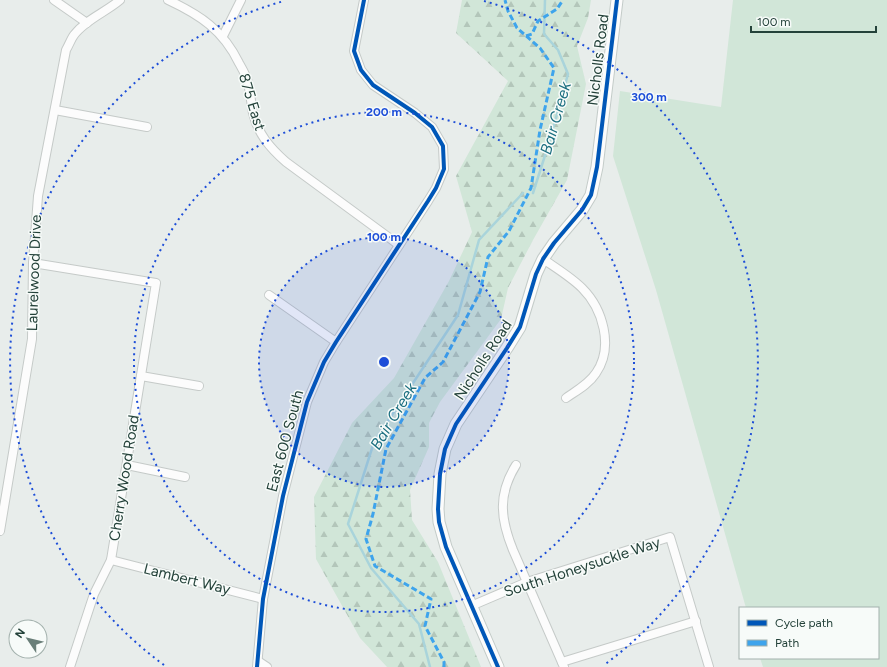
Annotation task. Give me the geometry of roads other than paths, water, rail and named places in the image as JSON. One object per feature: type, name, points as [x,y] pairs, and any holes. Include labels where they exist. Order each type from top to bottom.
[{"type":"street","points":[[54,0],[87,23]]},
{"type":"street","name":"Laurelwood Drive","points":[[0,531],[32,339],[33,263],[38,196],[66,50],[74,35],[87,23],[111,8],[120,0]]},
{"type":"street","name":"875 East","points":[[168,0],[190,10],[210,24],[223,36],[247,78],[253,113],[259,132],[272,150],[286,162],[399,244]]},
{"type":"street","points":[[223,36],[241,0]]},
{"type":"street","name":"East 600 South","points":[[258,664],[263,599],[282,496],[307,402],[324,362],[428,201],[436,188],[444,169],[443,146],[432,127],[415,113],[372,85],[361,70],[354,51],[364,0]]},
{"type":"street","name":"Nicholls Road","points":[[498,667],[446,547],[439,522],[438,487],[442,462],[450,436],[456,424],[520,327],[536,274],[543,259],[554,243],[582,210],[594,187],[617,0]]},
{"type":"street","points":[[55,110],[147,127]]},
{"type":"street","points":[[543,259],[584,289],[599,313],[605,336],[606,346],[604,355],[596,374],[581,388],[566,398]]},
{"type":"street","name":"Cherry Wood Road","points":[[33,263],[156,283],[111,560],[94,594],[70,667]]},
{"type":"street","points":[[270,295],[336,342]]},
{"type":"street","points":[[141,376],[199,386]]},
{"type":"street","points":[[516,464],[505,489],[502,510],[505,530],[563,664],[696,621],[709,667]]},
{"type":"street","points":[[126,465],[185,477]]},
{"type":"street","name":"South Honeysuckle Way","points":[[471,606],[528,582],[670,537],[696,621]]},
{"type":"street","name":"Lambert Way","points":[[111,560],[263,599]]},
{"type":"street","points":[[258,664],[267,667]]},
{"type":"waterway","name":"Bair Creek","points":[[533,193],[549,143],[568,74],[558,50],[544,34],[545,0]]},
{"type":"waterway","name":"Bair Creek","points":[[430,667],[419,624],[371,568],[348,524],[374,442],[458,315],[479,240],[523,193]]}]
